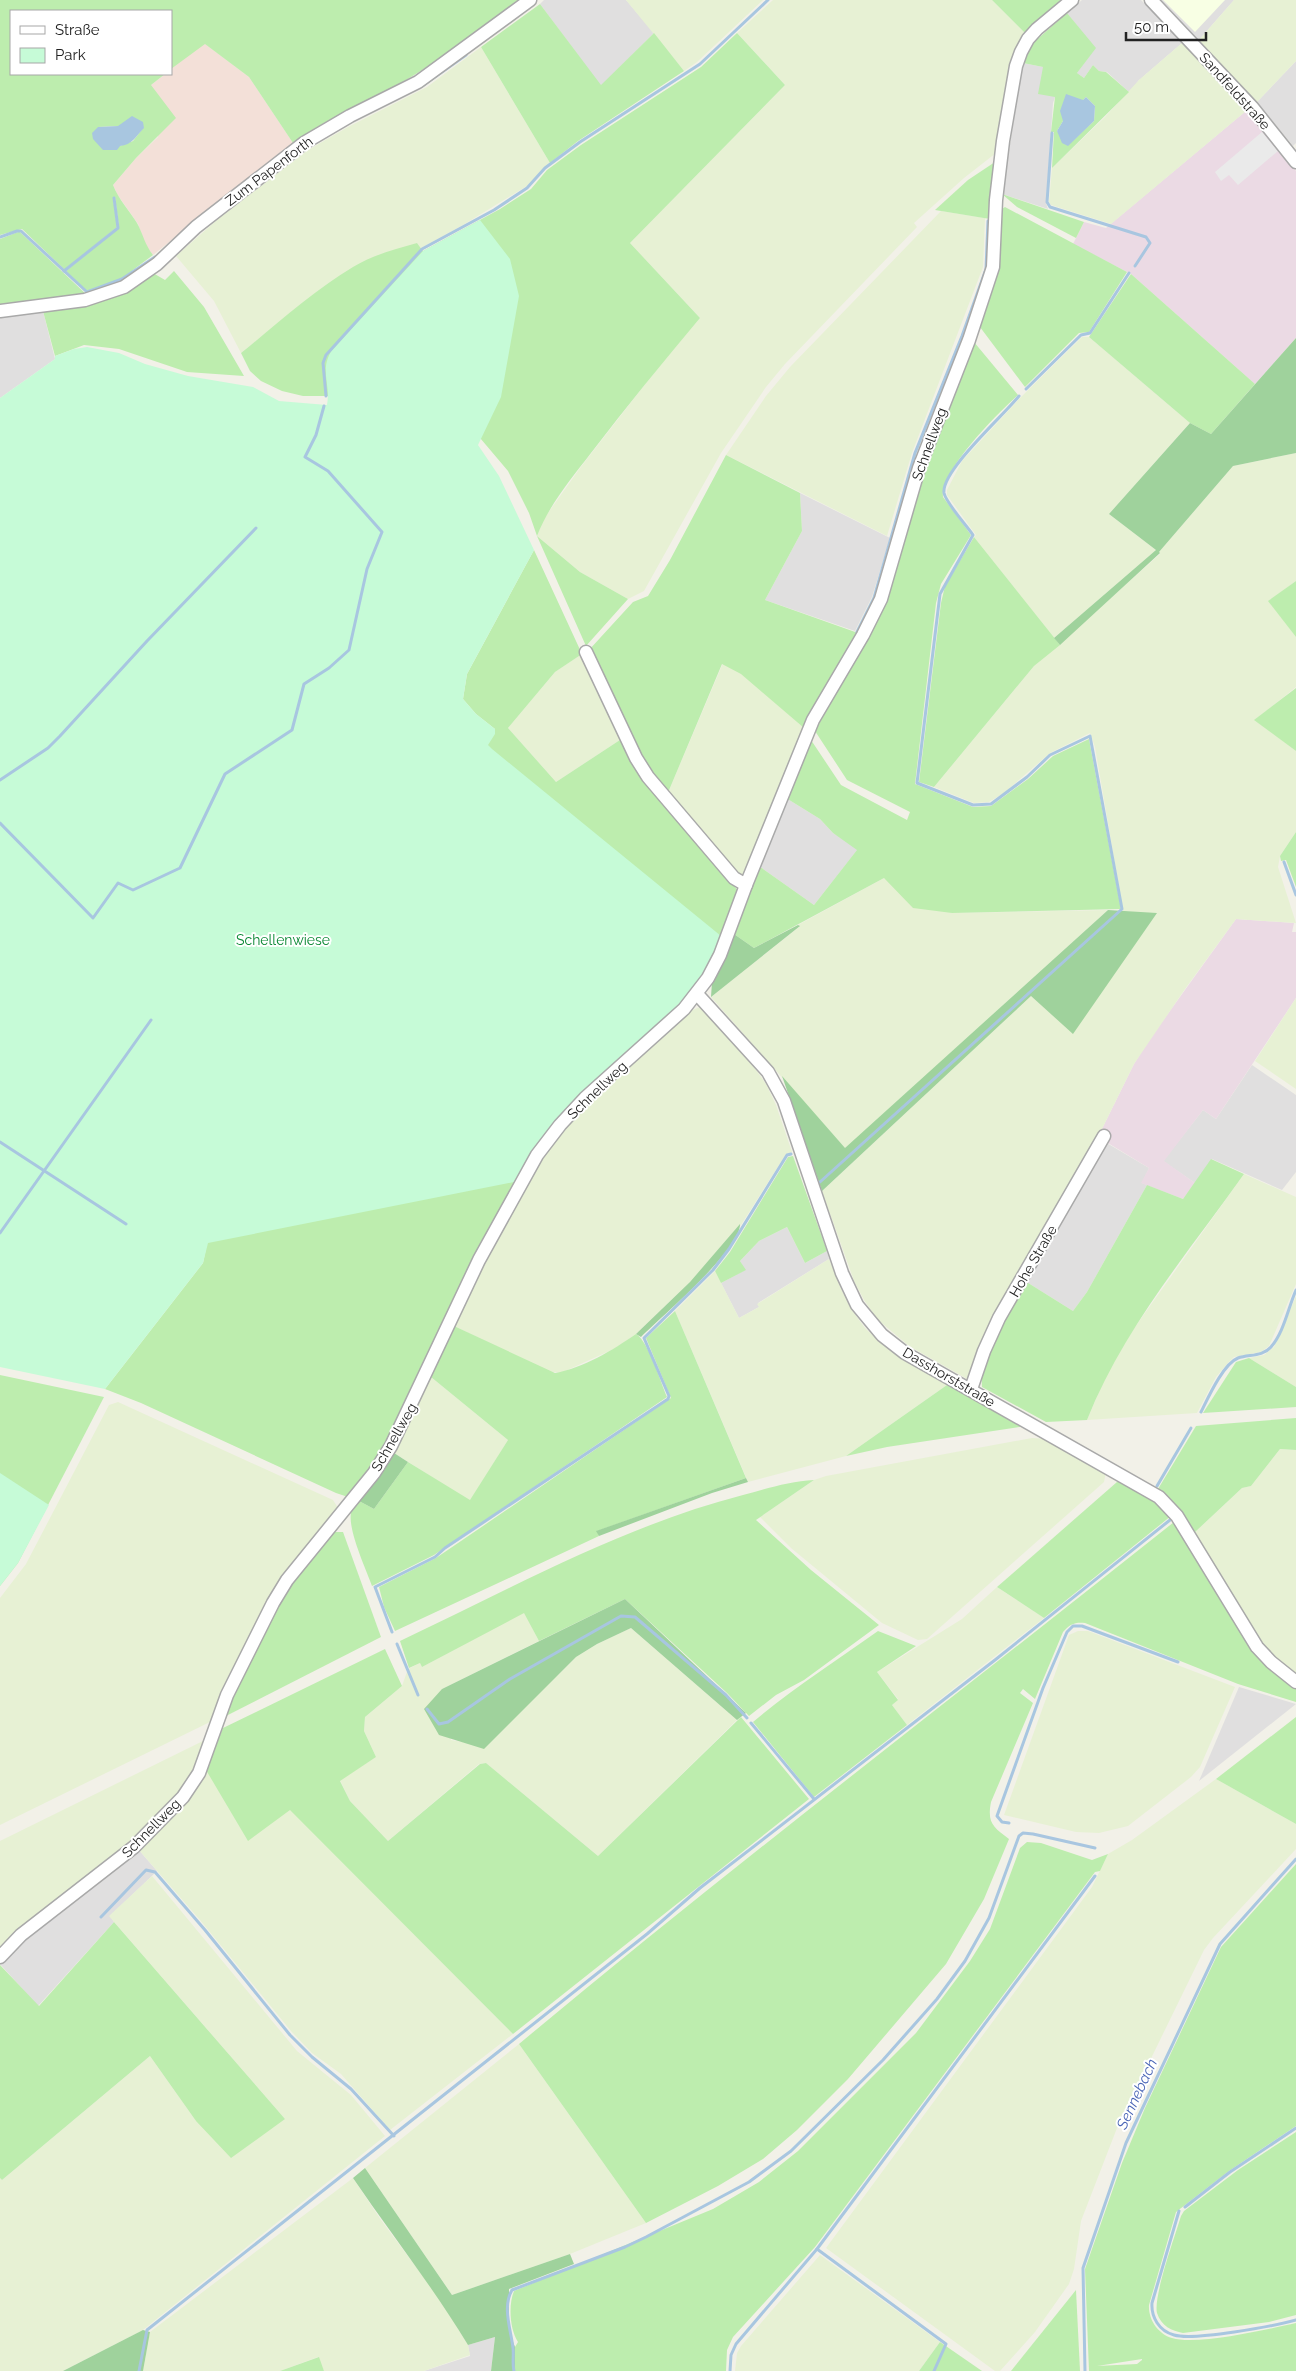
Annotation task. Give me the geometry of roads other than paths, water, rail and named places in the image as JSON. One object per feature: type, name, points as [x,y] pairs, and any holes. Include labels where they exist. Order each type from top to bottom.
[{"type":"street","name":"Zum Papenforth","points":[[0,311],[85,300],[124,286],[162,261],[196,227],[304,143],[350,116],[418,82],[530,0]]},
{"type":"street","name":"Schnellweg","points":[[0,1957],[21,1935],[134,1847],[183,1796],[198,1773],[227,1695],[273,1603],[287,1580],[374,1473],[391,1446],[479,1260],[537,1155],[560,1125],[585,1098],[684,1009],[697,994],[720,955],[746,885],[813,720],[863,635],[881,599],[919,468],[969,340],[990,276],[995,251],[996,200],[1003,141],[1016,66],[1021,52],[1028,39],[1037,29],[1072,0]]},
{"type":"street","name":"Sandfeldstraße","points":[[1151,0],[1252,107],[1296,162]]},
{"type":"street","points":[[586,652],[648,778],[734,878],[746,885]]},
{"type":"street","name":"Dasshorststraße","points":[[697,994],[768,1072],[784,1101],[842,1273],[858,1305],[882,1335],[905,1353],[1120,1473],[1163,1500],[1177,1516],[1257,1647],[1271,1662],[1296,1682]]},
{"type":"street","name":"Hohe Straße","points":[[971,1389],[984,1351],[1000,1318],[1104,1136]]},
{"type":"water","points":[[1066,94],[1083,100],[1086,97],[1095,106],[1094,121],[1068,146],[1062,143],[1057,131],[1063,121],[1060,111]]},
{"type":"water","points":[[132,116],[143,122],[144,128],[128,144],[120,146],[117,150],[103,150],[93,139],[92,133],[98,127],[118,126]]},
{"type":"waterway","points":[[326,396],[323,363],[326,355],[422,249],[494,210],[527,188],[545,168],[580,142],[700,64],[768,0]]},
{"type":"waterway","points":[[422,86],[466,55]]},
{"type":"waterway","points":[[1052,133],[1047,202],[1050,207],[1146,237],[1150,243],[1135,266]]},
{"type":"waterway","points":[[64,271],[118,228],[114,198]]},
{"type":"waterway","points":[[857,632],[874,598],[915,453],[962,336],[986,269],[988,221]]},
{"type":"waterway","points":[[0,237],[21,231],[87,292],[122,279],[155,257]]},
{"type":"waterway","points":[[1026,389],[1081,335],[1090,333],[1129,273]]},
{"type":"waterway","points":[[820,1182],[1122,909],[1090,736],[1050,755],[1027,777],[991,804],[973,805],[917,783],[940,594],[973,535],[946,497],[944,493],[946,483],[962,458],[1019,396]]},
{"type":"waterway","points":[[0,823],[93,918],[118,883],[133,890],[180,868],[225,774],[292,730],[304,684],[329,668],[349,650],[367,569],[382,532],[328,471],[305,457],[316,435],[324,406]]},
{"type":"waterway","points":[[0,780],[48,748],[147,641],[256,528]]},
{"type":"waterway","points":[[1284,862],[1296,895]]},
{"type":"waterway","points":[[0,1233],[151,1020]]},
{"type":"waterway","points":[[0,1142],[126,1224]]},
{"type":"waterway","points":[[392,1632],[375,1587],[435,1557],[445,1548],[668,1399],[669,1396],[644,1338],[713,1270],[729,1249],[787,1155],[791,1154]]},
{"type":"waterway","points":[[1201,1412],[1216,1382],[1232,1361],[1260,1354],[1271,1347],[1283,1327],[1296,1290]]},
{"type":"waterway","points":[[1157,1486],[1191,1428]]},
{"type":"waterway","points":[[139,2371],[147,2330],[647,1934],[700,1888],[995,1660],[1170,1520]]},
{"type":"waterway","points":[[427,1709],[439,1724],[448,1722],[510,1679],[621,1616],[635,1617],[726,1695],[747,1718]]},
{"type":"waterway","points":[[1009,1823],[1002,1822],[997,1816],[1043,1688],[1067,1632],[1073,1626],[1082,1626],[1178,1662]]},
{"type":"waterway","points":[[397,1644],[418,1695]]},
{"type":"waterway","points":[[751,1723],[814,1799]]},
{"type":"waterway","points":[[514,2371],[513,2348],[507,2311],[512,2290],[625,2247],[646,2237],[749,2182],[791,2151],[883,2060],[937,1999],[965,1961],[989,1918],[1019,1836],[1023,1833],[1033,1834],[1095,1848]]},
{"type":"waterway","name":"Sennebach","points":[[1085,2371],[1083,2268],[1126,2143],[1220,1944],[1296,1859]]},
{"type":"waterway","points":[[101,1917],[146,1870],[155,1872],[205,1930],[290,2035],[312,2057],[351,2089],[394,2136]]},
{"type":"waterway","points":[[934,2371],[946,2344],[817,2249],[1095,1876]]},
{"type":"waterway","points":[[1185,2207],[1230,2172],[1296,2128]]},
{"type":"waterway","points":[[1179,2211],[1152,2303],[1153,2313],[1160,2327],[1174,2335],[1198,2336],[1253,2329],[1296,2320]]},
{"type":"waterway","points":[[730,2371],[731,2355],[736,2344],[817,2249]]},
{"type":"park label","name":"Schellenwiese","points":[[283,940]]}]
